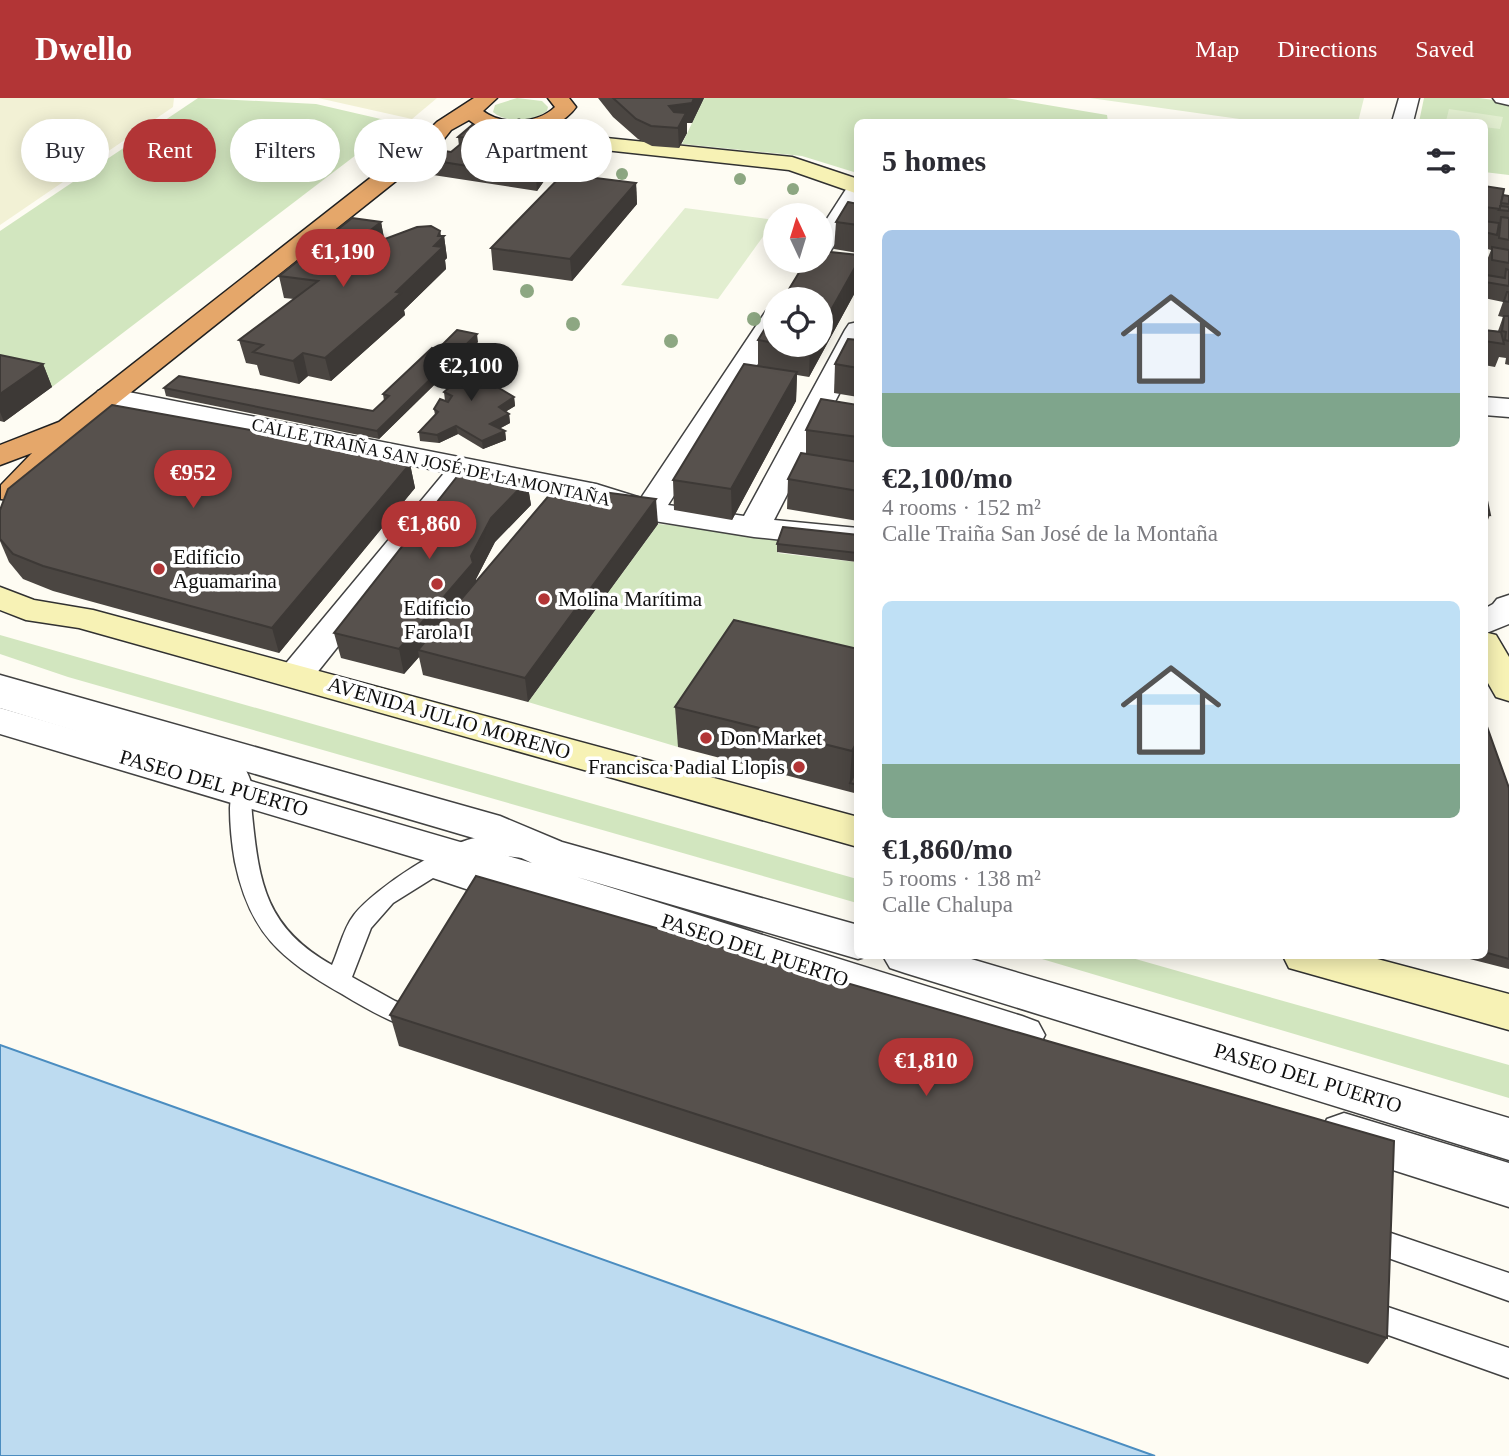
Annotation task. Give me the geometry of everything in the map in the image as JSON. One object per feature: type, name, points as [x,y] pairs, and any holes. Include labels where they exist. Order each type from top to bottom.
[{"type":"highway","points":[[548,119],[562,102]]},
{"type":"highway","points":[[480,103],[473,113],[480,119]]},
{"type":"highway","points":[[447,123],[480,103]]},
{"type":"highway","points":[[0,456],[70,427],[380,182]]},
{"type":"highway","points":[[4,494],[58,444],[70,427]]},
{"type":"street","points":[[1403,119],[1409,98]]},
{"type":"street","points":[[1503,98],[1509,99]]},
{"type":"street","points":[[562,102],[625,146]]},
{"type":"street","points":[[612,145],[792,164],[854,187]]},
{"type":"street","points":[[833,228],[854,194]]},
{"type":"street","points":[[648,511],[763,335]]},
{"type":"street","points":[[754,527],[799,467],[835,397],[854,343]]},
{"type":"street","name":"CALLE TRAIÑA SAN JOSÉ DE LA MONTAÑA","points":[[108,397],[596,492],[648,511],[754,527],[854,538]]},
{"type":"street","points":[[1488,406],[1509,408]]},
{"type":"street","points":[[295,676],[465,467]]},
{"type":"street","name":"AVENIDA JULIO MORENO","points":[[0,572],[12,582],[81,618]]},
{"type":"street","name":"AVENIDA JULIO MORENO","points":[[0,597],[26,609],[81,618],[854,831]]},
{"type":"street","name":"PASEO DEL PUERTO","points":[[0,687],[500,831],[550,854],[854,941]]},
{"type":"street","name":"PASEO DEL PUERTO","points":[[0,721],[244,792],[443,862],[1063,1047]]},
{"type":"street","name":"PASEO DEL PUERTO","points":[[915,959],[1509,1139]]},
{"type":"street","points":[[1315,959],[1509,1012]]},
{"type":"street","name":"PASEO DEL PUERTO","points":[[1312,1124],[1509,1185]]},
{"type":"lane","points":[[0,701],[237,772],[244,792],[242,806],[246,860],[258,906],[280,937],[306,962],[386,1008],[414,1020]]},
{"type":"lane","points":[[338,981],[361,923],[385,897],[443,862],[482,845],[550,854]]},
{"type":"lane","points":[[1373,1240],[1509,1287]]},
{"type":"lane","points":[[1370,1315],[1509,1363]]},
{"type":"green space","points":[[0,98],[174,98],[173,107],[155,119],[123,119],[123,141],[109,151],[109,119],[21,119],[21,182],[63,182],[0,225]]},
{"type":"green space","points":[[198,98],[316,104],[381,119],[354,119],[354,157],[340,167],[340,119],[230,119],[230,182],[321,182],[52,387],[0,377],[0,231],[73,182],[109,182],[109,158],[123,148],[123,182],[216,182],[216,119],[167,119]]},
{"type":"green space","points":[[318,98],[437,98],[412,119]]},
{"type":"green space","points":[[517,98],[542,101],[548,107],[547,111],[535,117],[509,119],[493,112],[495,105]]},
{"type":"green space","points":[[704,98],[1006,98],[1107,115],[1108,119],[854,119],[854,172],[802,156],[682,144]]},
{"type":"green space","points":[[1090,98],[1364,98],[1359,119],[1240,119]]},
{"type":"green space","points":[[1424,98],[1479,98],[1509,102],[1509,175],[1488,172],[1488,119],[1420,119]]},
{"type":"green space","points":[[1449,109],[1503,117],[1500,129],[1488,128],[1488,119],[1446,119]]},
{"type":"green space","points":[[685,208],[763,218],[763,237],[718,299],[621,285]]},
{"type":"green space","points":[[658,524],[783,535],[778,553],[854,562],[854,691],[678,747],[528,702]]},
{"type":"green space","points":[[0,635],[854,878],[854,902],[68,677],[0,654]]},
{"type":"green space","points":[[1042,959],[1136,959],[1509,1065],[1509,1098]]},
{"type":"water","points":[[0,1045],[1155,1456],[0,1456]]},
{"type":"building","points":[[613,98],[694,98],[692,103],[669,106],[674,112],[686,113],[678,128],[651,126],[636,119]]},
{"type":"building","points":[[461,144],[461,165],[447,163],[447,151],[451,152]]},
{"type":"building","points":[[612,180],[636,183],[570,259],[491,248],[555,182]]},
{"type":"building","points":[[1488,187],[1504,189],[1500,209],[1488,207]]},
{"type":"building","points":[[1503,195],[1509,196],[1509,204],[1501,203]]},
{"type":"building","points":[[848,202],[854,203],[854,224],[836,222]]},
{"type":"building","points":[[1500,206],[1509,207],[1509,211],[1499,210]]},
{"type":"building","points":[[1501,217],[1509,218],[1509,240],[1499,238]]},
{"type":"building","points":[[352,218],[381,222],[349,247],[361,250],[374,240],[385,239],[417,227],[431,226],[440,231],[438,236],[444,236],[434,246],[443,247],[396,292],[401,293],[325,358],[303,353],[293,361],[253,352],[263,345],[239,340],[318,281],[279,276]]},
{"type":"building","points":[[1488,222],[1499,223],[1497,235],[1488,233]]},
{"type":"building","points":[[1492,247],[1509,250],[1509,263],[1492,260]]},
{"type":"building","points":[[833,252],[854,255],[854,269],[833,307],[833,287],[790,287],[799,273],[833,273]]},
{"type":"building","points":[[1506,269],[1509,270],[1509,286],[1488,282],[1488,275],[1505,278]]},
{"type":"building","points":[[1509,292],[1509,302],[1504,301]]},
{"type":"building","points":[[1504,316],[1509,316],[1509,341],[1505,340],[1506,332],[1502,331]]},
{"type":"building","points":[[457,330],[477,334],[377,431],[164,388],[179,376],[373,411],[389,396],[383,394],[432,348],[437,350]]},
{"type":"building","points":[[1488,330],[1501,332],[1504,344],[1488,342]]},
{"type":"building","points":[[848,339],[854,340],[854,367],[835,364]]},
{"type":"building","points":[[485,345],[492,359],[474,373],[514,397],[499,407],[509,414],[490,424],[505,431],[482,441],[456,426],[437,435],[419,432],[438,412],[434,409],[440,399],[448,402],[452,396],[444,392],[457,381],[451,376]]},
{"type":"building","points":[[0,355],[43,364],[0,394]]},
{"type":"building","points":[[744,364],[797,372],[731,489],[673,480]]},
{"type":"building","points":[[821,399],[854,404],[854,436],[806,430]]},
{"type":"building","points":[[112,405],[300,439],[410,464],[272,628],[43,566],[13,554],[0,539],[0,510],[8,489]]},
{"type":"building","points":[[801,453],[854,461],[854,490],[788,479]]},
{"type":"building","name":"Edificio Farola I","points":[[463,469],[527,481],[491,518],[471,556],[473,563],[399,649],[334,633]]},
{"type":"building","name":"Molina Marítima","points":[[557,486],[656,499],[525,678],[418,650]]},
{"type":"building","points":[[783,527],[854,535],[854,553],[777,544]]},
{"type":"building","points":[[734,620],[854,648],[852,751],[675,707]]},
{"type":"building","points":[[1488,729],[1509,788],[1509,959],[1488,953]]},
{"type":"building","points":[[476,876],[1394,1141],[1387,1338],[390,1015]]},
{"type":"place","name":"Edificio Aguamarina","points":[[159,569]]},
{"type":"place","name":"Edificio Farola I","points":[[437,584]]},
{"type":"place","name":"Molina Marítima","points":[[544,599]]},
{"type":"place","name":"Don Market","points":[[706,738]]},
{"type":"place","name":"Francisca Padial Llopis","points":[[799,767]]}]
